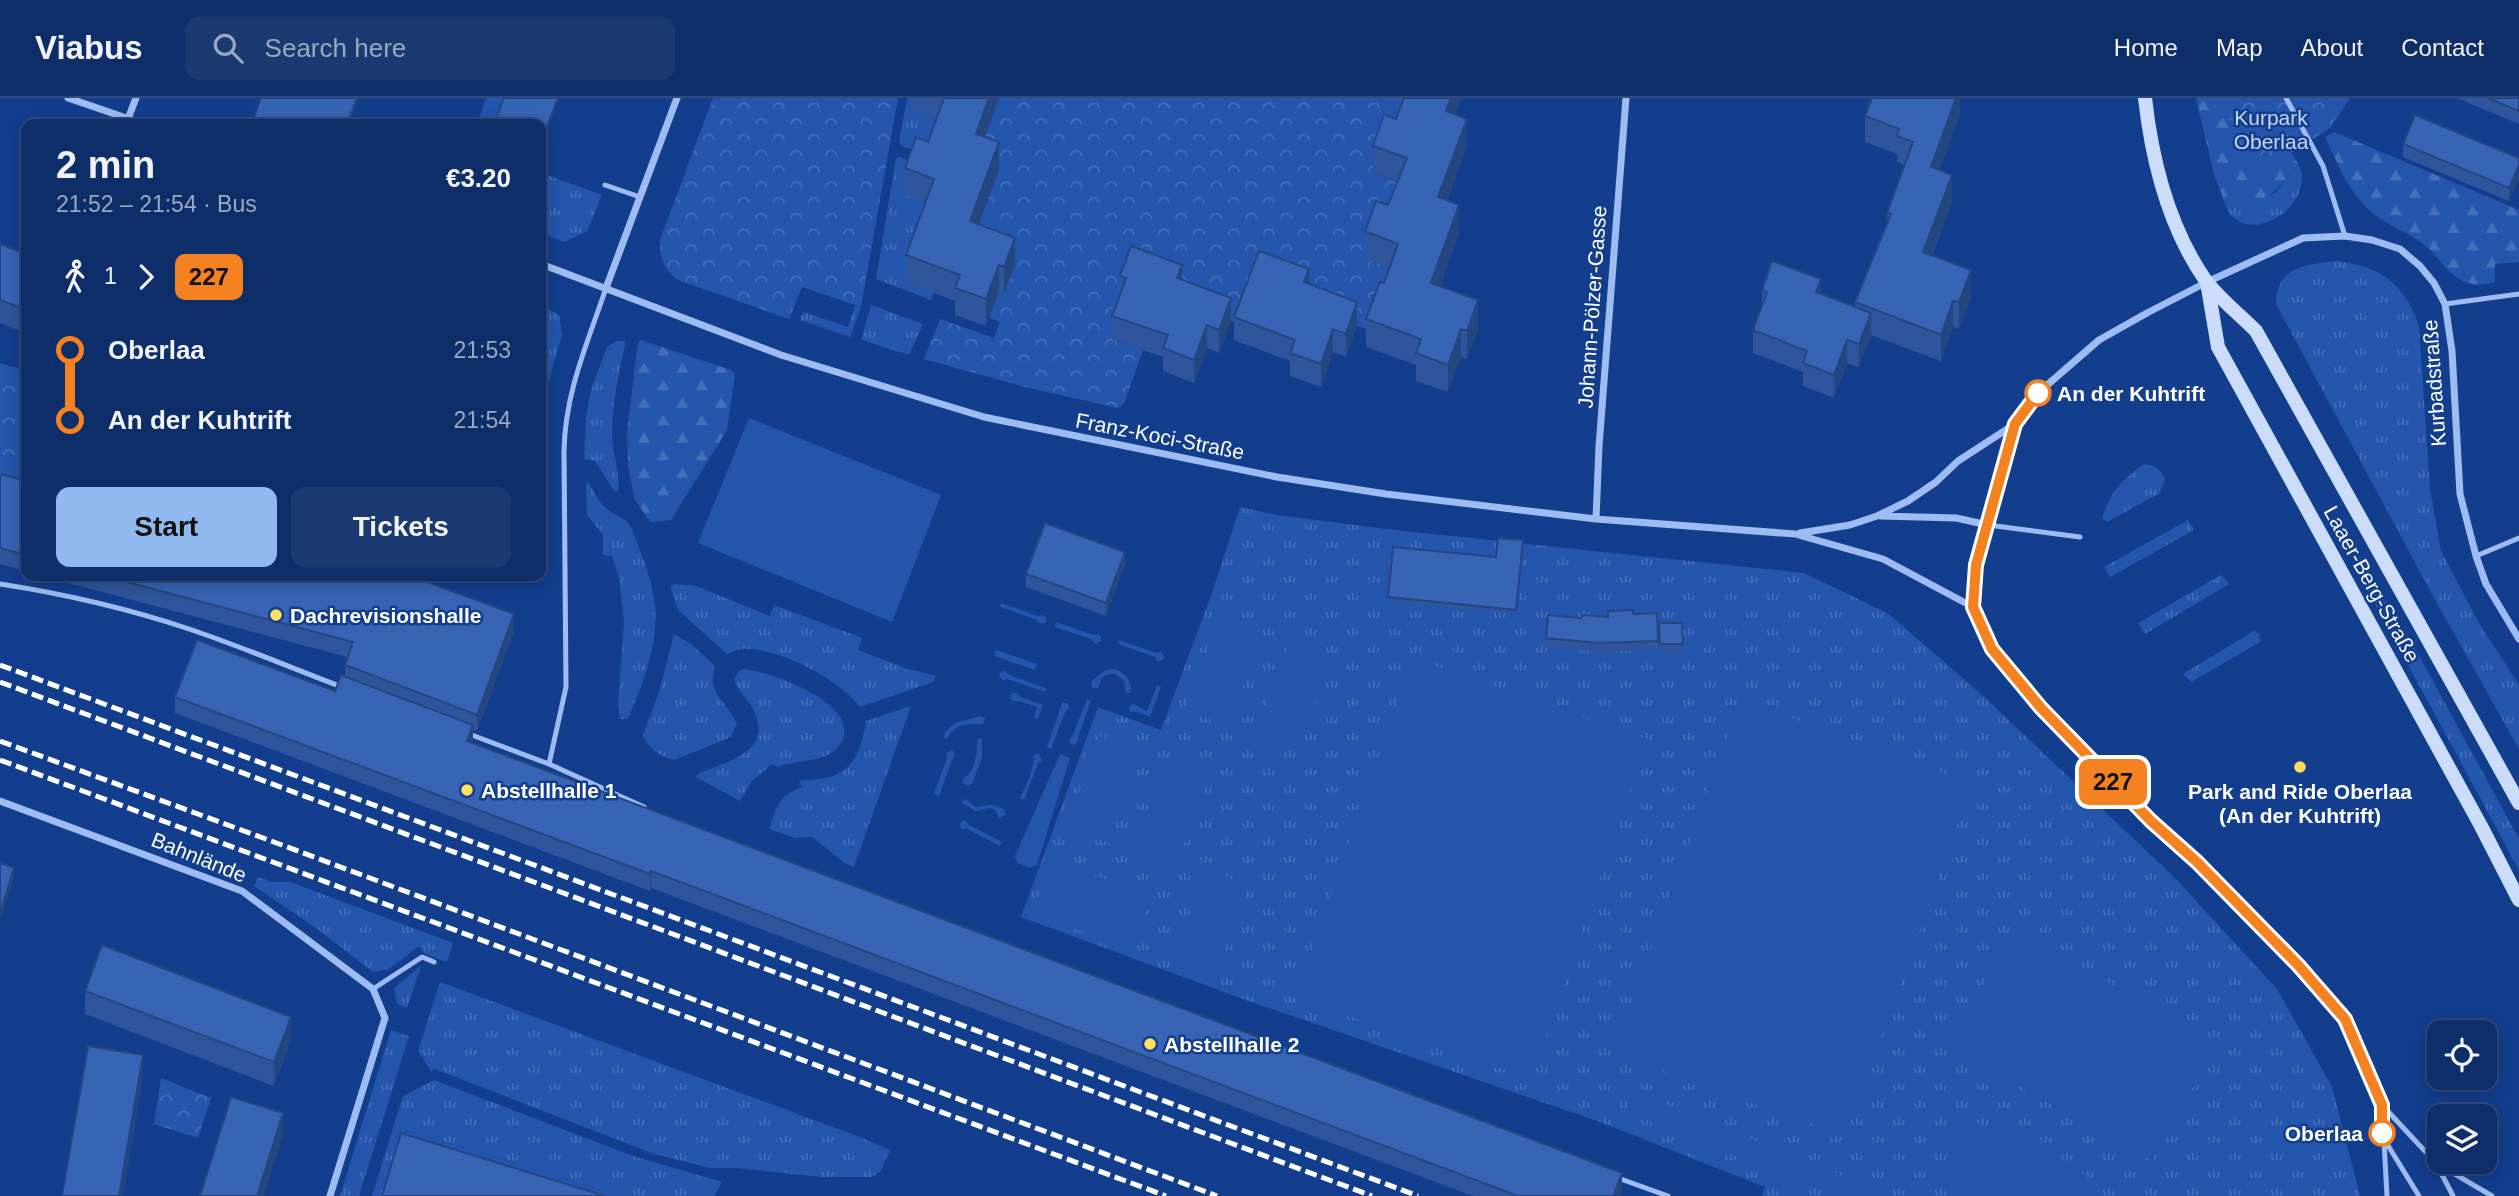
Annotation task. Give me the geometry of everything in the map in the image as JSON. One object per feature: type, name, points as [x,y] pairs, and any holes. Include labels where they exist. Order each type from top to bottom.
[{"type":"main road","name":"Laaer-Berg-Straße","points":[[2145,98],[2159,176],[2175,224],[2207,282],[2256,331],[2519,803]]},
{"type":"main road","name":"Laaer-Berg-Straße","points":[[2207,282],[2218,346],[2519,900]]},
{"type":"street","points":[[68,98],[128,119],[136,98]]},
{"type":"street","points":[[606,288],[677,98]]},
{"type":"street","name":"Johann-Pölzer-Gasse","points":[[1596,519],[1600,432],[1626,98]]},
{"type":"street","name":"Kurbadstraße","points":[[2207,282],[2303,238],[2345,236],[2372,240],[2400,249],[2420,266],[2434,283],[2445,304],[2452,351],[2460,494],[2476,556],[2486,584],[2519,639]]},
{"type":"street","name":"Franz-Koci-Straße","points":[[546,266],[781,355],[984,417],[1277,477],[1386,494],[1596,519],[1795,534],[1883,559],[1973,607],[1976,565],[2015,424]]},
{"type":"street","name":"Franz-Koci-Straße","points":[[1795,534],[1850,525],[1908,501],[1936,482],[1958,461],[2015,424],[2038,393],[2099,340],[2207,282]]},
{"type":"street","name":"Franz-Koci-Straße","points":[[1877,516],[1956,519],[1989,525]]},
{"type":"street","name":"Bahnlände","points":[[0,801],[242,891],[373,989]]},
{"type":"street","points":[[330,1196],[385,1018],[373,989]]},
{"type":"lane","points":[[2286,98],[2322,166],[2345,236]]},
{"type":"lane","points":[[606,185],[640,197]]},
{"type":"lane","points":[[550,764],[566,687],[566,413],[574,377],[606,288]]},
{"type":"lane","points":[[2445,304],[2519,294]]},
{"type":"lane","points":[[1989,525],[2080,537]]},
{"type":"lane","points":[[2476,556],[2519,538]]},
{"type":"lane","points":[[0,584],[76,598],[169,623],[356,692]]},
{"type":"lane","points":[[1973,607],[1992,649],[2041,708],[2151,821],[2197,862],[2298,965],[2345,1019],[2382,1105],[2427,1153]]},
{"type":"lane","points":[[459,730],[550,764],[651,811]]},
{"type":"lane","points":[[373,989],[422,957],[434,962]]},
{"type":"lane","points":[[2382,1105],[2387,1196]]},
{"type":"lane","points":[[2382,1135],[2418,1196]]},
{"type":"lane","points":[[2442,1174],[2453,1196]]},
{"type":"lane","points":[[2455,1174],[2492,1196]]},
{"type":"lane","points":[[1617,1177],[1668,1196]]},
{"type":"lane","points":[[2410,1183],[2411,1196]]},
{"type":"green space","points":[[486,98],[506,98],[498,119],[479,119]]},
{"type":"green space","points":[[713,98],[898,98],[861,307],[802,287],[789,319],[678,280],[669,272],[662,257],[660,240]]},
{"type":"green space","points":[[907,98],[916,98],[947,122],[932,157],[902,146],[899,142]]},
{"type":"green space","points":[[999,98],[1408,98],[1373,173],[1409,187],[1365,258],[1401,273],[1372,331],[1315,310],[1245,326],[1188,305],[1112,339],[1143,350],[1124,404],[1118,408],[1025,387],[924,359],[940,319],[994,338],[1000,322],[989,318],[999,292],[976,232],[999,169],[982,145]]},
{"type":"green space","points":[[2196,98],[2271,98],[2292,154],[2299,165],[2277,189],[2256,202],[2248,204],[2233,194],[2223,198],[2213,171]]},
{"type":"green space","name":"Kurpark Oberlaa","points":[[2222,98],[2350,98],[2330,128],[2259,174],[2226,115]]},
{"type":"green space","points":[[2334,132],[2519,210],[2519,262],[2495,264],[2495,282],[2475,284],[2458,278],[2428,248],[2380,219],[2359,199],[2342,174],[2325,137]]},
{"type":"green space","points":[[900,157],[916,164],[939,208],[934,293],[931,300],[876,279],[896,158]]},
{"type":"green space","points":[[2299,165],[2302,179],[2299,192],[2282,214],[2257,224],[2244,223],[2230,213],[2223,198],[2233,194],[2248,204],[2275,193]]},
{"type":"green space","points":[[546,175],[602,195],[587,231],[564,242],[546,235]]},
{"type":"green space","points":[[2336,261],[2366,267],[2389,280],[2407,299],[2414,312],[2419,327],[2430,489],[2441,551],[2480,625],[2519,685],[2519,749],[2433,596],[2276,304],[2277,292],[2287,275],[2304,266]]},
{"type":"green space","points":[[871,305],[923,324],[909,355],[861,340]]},
{"type":"green space","points":[[855,306],[861,307],[850,337],[800,320],[803,312],[848,327]]},
{"type":"green space","points":[[546,308],[559,315],[562,335],[546,390]]},
{"type":"green space","points":[[641,340],[731,370],[735,374],[727,430],[671,520],[650,522],[634,498],[628,464],[627,432],[638,342]]},
{"type":"green space","points":[[616,341],[626,341],[612,423],[612,442],[619,485],[618,491],[614,491],[595,461],[584,459],[586,417],[591,390],[607,347]]},
{"type":"green space","points":[[0,363],[21,369],[21,496],[0,490]]},
{"type":"green space","points":[[749,418],[941,495],[892,622],[698,543]]},
{"type":"green space","points":[[2144,464],[2157,468],[2165,479],[2160,493],[2107,522],[2102,518],[2113,494],[2123,481]]},
{"type":"green space","points":[[586,480],[604,506],[631,527],[654,599],[656,614],[653,645],[645,676],[628,719],[620,719],[618,705],[624,621],[619,578],[612,556],[603,555],[603,535],[587,515]]},
{"type":"green space","points":[[1240,507],[1277,515],[1394,530],[1804,573],[1889,614],[1981,694],[2174,877],[2277,989],[2332,1087],[2360,1196],[1762,1196],[1765,1187],[1600,1122],[1243,999],[1021,917],[1098,707],[1161,730],[1213,590]]},
{"type":"green space","points":[[2188,520],[2194,530],[2110,577],[2104,567]]},
{"type":"green space","points":[[2359,561],[2416,650],[2519,839],[2519,870],[2353,563]]},
{"type":"green space","points":[[2221,575],[2229,584],[2145,634],[2138,623]]},
{"type":"green space","points":[[670,586],[696,586],[770,616],[774,605],[862,638],[858,650],[905,668],[936,676],[933,682],[860,707],[839,686],[793,660],[748,649],[727,654],[678,610]]},
{"type":"green space","points":[[1001,603],[1038,616],[1043,615],[1046,622],[1040,624],[1037,620],[1000,607]]},
{"type":"green space","points":[[1220,619],[1262,635],[1228,726],[1186,710]]},
{"type":"green space","points":[[1056,622],[1093,635],[1098,634],[1101,641],[1095,644],[1091,639],[1055,627]]},
{"type":"green space","points":[[2254,631],[2260,635],[2260,642],[2191,682],[2183,674]]},
{"type":"green space","points":[[674,634],[691,644],[715,666],[715,691],[737,724],[731,737],[674,760],[655,751],[643,735],[659,692]]},
{"type":"green space","points":[[1119,640],[1161,652],[1164,659],[1158,662],[1155,657],[1118,644]]},
{"type":"green space","points":[[1289,645],[1331,661],[1297,752],[1255,736]]},
{"type":"green space","points":[[996,650],[1037,664],[1035,670],[994,656]]},
{"type":"green space","points":[[1413,658],[1648,739],[1531,1079],[1295,998]]},
{"type":"green space","points":[[743,669],[775,677],[815,695],[832,707],[842,720],[844,735],[835,750],[823,757],[778,767],[772,764],[752,781],[740,801],[696,777],[699,773],[743,754],[757,737],[759,726],[755,713],[734,680]]},
{"type":"green space","points":[[1115,669],[1128,678],[1131,693],[1126,693],[1124,681],[1115,674],[1104,676],[1098,688],[1092,688],[1091,682],[1105,670]]},
{"type":"green space","points":[[1005,671],[1009,675],[1046,688],[1045,692],[1007,679],[1003,681],[999,675]]},
{"type":"green space","points":[[1157,685],[1161,687],[1150,717],[1130,712],[1129,707],[1133,704],[1147,711]]},
{"type":"green space","points":[[1012,693],[1043,705],[1038,719],[1034,717],[1037,707],[1012,701]]},
{"type":"green space","points":[[1087,699],[1091,701],[1078,742],[1073,745],[1069,742],[1070,738]]},
{"type":"green space","points":[[1740,700],[1972,783],[1846,1136],[1613,1053]]},
{"type":"green space","points":[[1062,703],[1068,703],[1069,708],[1051,749],[1047,747]]},
{"type":"green space","points":[[911,706],[854,867],[846,864],[812,837],[795,838],[769,829],[783,798],[802,787],[799,781],[829,777],[841,772],[853,761],[863,738],[866,721]]},
{"type":"green space","points":[[979,716],[985,718],[983,724],[963,725],[954,729],[947,739],[943,737],[955,723]]},
{"type":"green space","points":[[1100,737],[1143,753],[1109,843],[1066,828]]},
{"type":"green space","points":[[977,739],[982,739],[982,758],[972,784],[966,786],[963,779],[973,767]]},
{"type":"green space","points":[[952,750],[955,755],[939,796],[934,794],[947,758],[946,753]]},
{"type":"green space","points":[[1039,753],[1042,761],[1038,763],[1024,800],[1020,798],[1031,771],[1033,756]]},
{"type":"green space","points":[[1060,754],[1070,758],[1037,865],[1030,868],[1017,863],[1015,856]]},
{"type":"green space","points":[[1167,762],[1209,777],[1175,868],[1133,852]]},
{"type":"green space","points":[[965,799],[976,807],[992,805],[1004,809],[1005,815],[999,818],[996,811],[990,808],[975,811],[961,802]]},
{"type":"green space","points":[[965,820],[969,825],[1002,842],[1000,846],[967,829],[961,829],[960,823]]},
{"type":"green space","points":[[1051,860],[1151,896],[1131,949],[1032,913]]},
{"type":"green space","points":[[1208,870],[1249,885],[1215,975],[1174,960]]},
{"type":"green space","points":[[258,877],[271,882],[290,882],[453,943],[447,962],[425,954],[419,946],[389,969],[373,972],[316,928],[254,886]]},
{"type":"green space","points":[[2015,929],[2217,1045],[2151,1161],[1948,1046]]},
{"type":"green space","points":[[421,966],[407,1008],[397,1004],[394,988]]},
{"type":"green space","points":[[440,982],[890,1150],[880,1172],[871,1177],[822,1177],[737,1168],[710,1168],[654,1154],[435,1069],[431,1071],[418,1051]]},
{"type":"green space","points":[[391,1030],[409,1036],[359,1196],[340,1196]]},
{"type":"green space","points":[[161,1078],[211,1098],[198,1138],[154,1124]]},
{"type":"green space","points":[[434,1080],[633,1156],[722,1182],[714,1196],[620,1196],[407,1130],[385,1196],[372,1196],[403,1096]]},
{"type":"green space","points":[[1634,1091],[1893,1196],[1835,1196],[1626,1112]]},
{"type":"green space","points":[[1955,1112],[2009,1138],[2016,1125],[2038,1135],[2032,1149],[2088,1176],[2074,1196],[1970,1196],[1956,1176],[1950,1157],[1950,1136]]},
{"type":"green space","points":[[407,1130],[620,1196],[563,1196],[401,1146]]},
{"type":"building","points":[[261,98],[357,98],[349,119],[253,119]]},
{"type":"building","points":[[504,98],[558,98],[546,129],[546,119],[496,119]]},
{"type":"building","points":[[944,98],[989,98],[976,134],[999,142],[970,221],[1015,238],[1004,267],[999,265],[986,299],[955,288],[960,275],[906,255],[934,179],[905,168],[916,137],[928,142]]},
{"type":"building","points":[[1404,98],[1451,98],[1446,111],[1467,119],[1438,197],[1459,205],[1431,283],[1478,300],[1467,331],[1461,329],[1448,365],[1416,353],[1421,339],[1366,319],[1380,282],[1384,283],[1398,244],[1365,231],[1376,201],[1388,205],[1407,158],[1373,146],[1384,114],[1396,119]]},
{"type":"building","points":[[1872,98],[1956,98],[1931,167],[1952,175],[1923,252],[1971,270],[1959,302],[1953,301],[1941,335],[1855,302],[1891,214],[1887,213],[1913,142],[1897,136],[1899,129],[1865,116]]},
{"type":"building","points":[[2488,98],[2519,98],[2519,111]]},
{"type":"building","points":[[2415,115],[2519,158],[2519,165],[2509,188],[2403,144]]},
{"type":"building","points":[[0,244],[21,252],[21,308],[0,300]]},
{"type":"building","points":[[1131,246],[1182,265],[1177,278],[1231,298],[1219,330],[1207,325],[1194,360],[1163,348],[1168,335],[1112,316],[1126,278],[1120,276]]},
{"type":"building","points":[[1259,251],[1309,269],[1304,282],[1357,302],[1346,334],[1333,329],[1321,364],[1290,353],[1295,340],[1234,317]]},
{"type":"building","points":[[1772,261],[1821,279],[1816,292],[1871,313],[1859,344],[1847,340],[1834,375],[1803,363],[1807,351],[1753,330],[1767,292],[1762,290]]},
{"type":"building","points":[[0,474],[21,480],[21,554],[0,548]]},
{"type":"building","points":[[1045,523],[1125,552],[1106,603],[1026,574]]},
{"type":"building","points":[[1498,538],[1523,540],[1516,610],[1388,597],[1393,547],[1496,557]]},
{"type":"building","points":[[123,581],[425,581],[514,614],[477,715],[345,665],[353,642]]},
{"type":"building","points":[[1633,610],[1633,614],[1657,613],[1658,641],[1597,643],[1546,638],[1548,615],[1608,617],[1608,611]]},
{"type":"building","points":[[1659,623],[1682,623],[1683,644],[1660,644]]},
{"type":"building","points":[[197,640],[335,691],[341,675],[473,725],[467,741],[1622,1173],[1613,1196],[1518,1196],[651,871],[650,874],[175,697]]},
{"type":"building","points":[[0,863],[14,868],[0,913]]},
{"type":"building","points":[[102,945],[291,1017],[274,1062],[85,991]]},
{"type":"building","points":[[88,1046],[143,1055],[119,1196],[62,1196]]},
{"type":"building","points":[[231,1097],[283,1113],[257,1196],[200,1196]]},
{"type":"building","points":[[401,1133],[605,1196],[382,1196]]},
{"type":"railway","points":[[0,665],[1418,1196]]},
{"type":"railway","points":[[0,682],[1372,1196]]},
{"type":"railway","points":[[0,741],[1217,1196]]},
{"type":"railway","points":[[0,760],[1166,1196]]},
{"type":"bus line","name":"227","points":[[2038,393],[2015,424],[1976,565],[1973,607],[1992,649],[2041,708],[2151,821],[2197,862],[2298,965],[2345,1019],[2382,1105],[2382,1133]]},
{"type":"place","name":"An der Kuhtrift","points":[[2038,393]]},
{"type":"place","name":"Dachrevisionshalle","points":[[276,615]]},
{"type":"place","name":"Park and Ride Oberlaa (An der Kuhtrift)","points":[[2300,767]]},
{"type":"place","name":"Abstellhalle 1","points":[[467,790]]},
{"type":"place","name":"Abstellhalle 2","points":[[1150,1044]]},
{"type":"place","name":"Oberlaa","points":[[2382,1133]]}]
